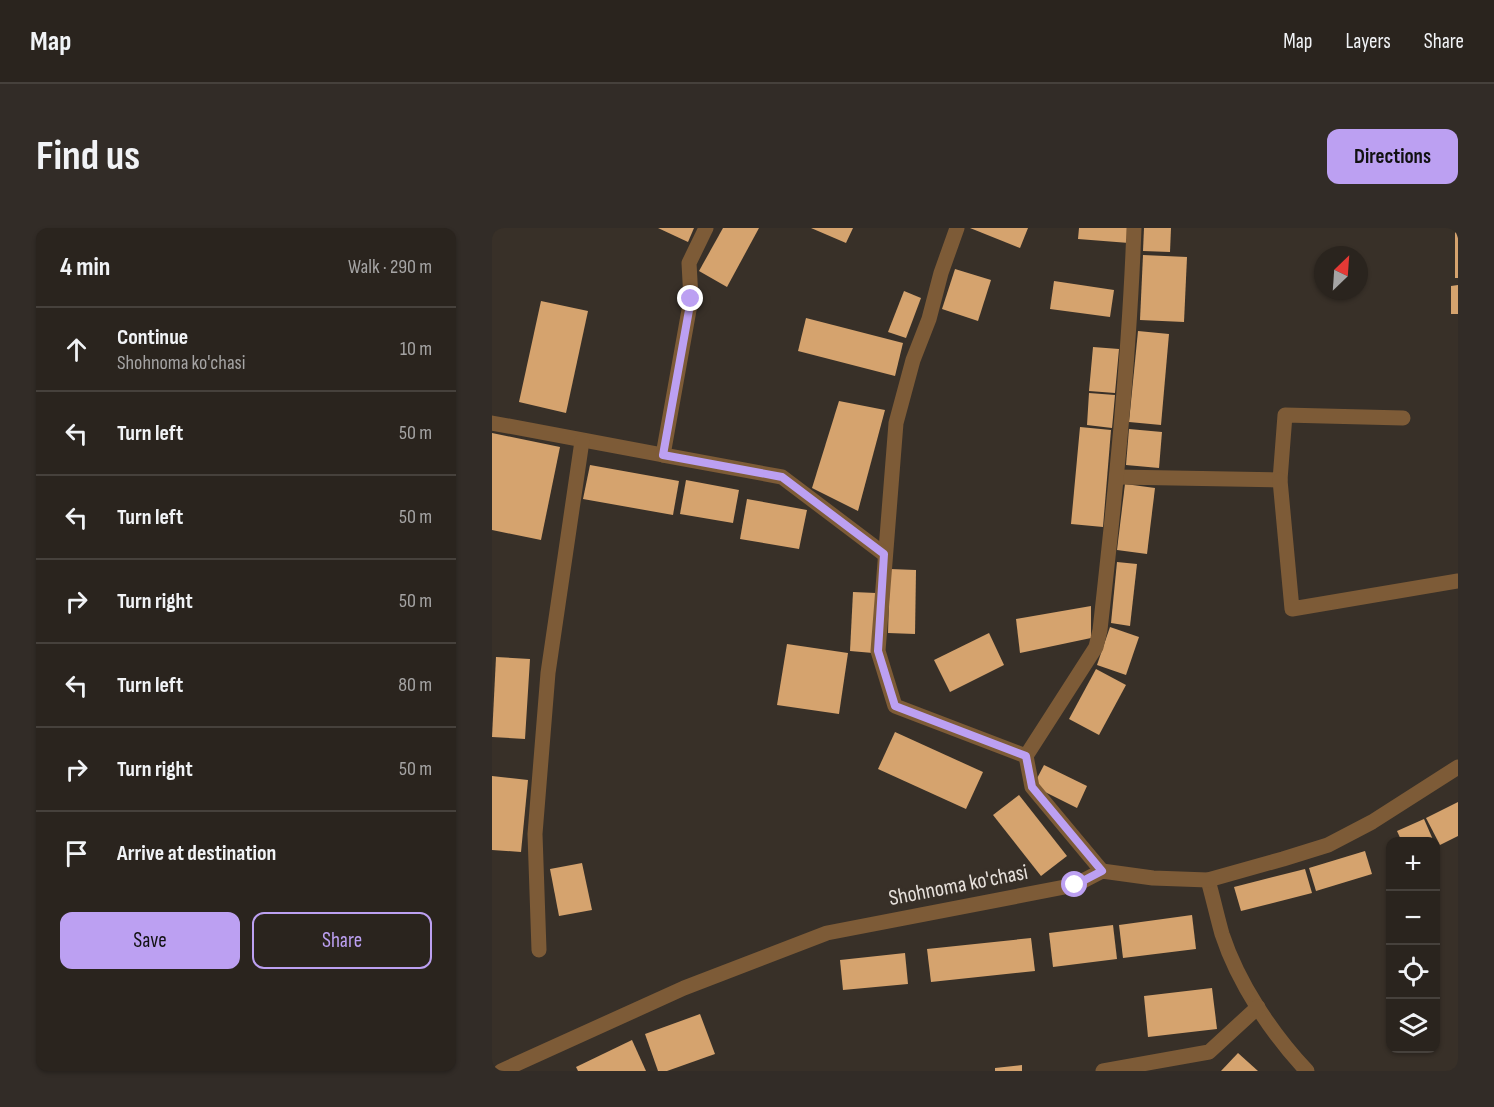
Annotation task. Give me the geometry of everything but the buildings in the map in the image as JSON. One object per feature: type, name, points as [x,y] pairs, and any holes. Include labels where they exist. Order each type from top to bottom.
[{"type":"street","points":[[663,455],[691,299],[689,263],[706,228]]},
{"type":"street","points":[[957,228],[941,273],[929,319],[913,360],[896,423],[878,651],[895,706],[1026,756]]},
{"type":"street","points":[[1134,228],[1131,318],[1100,630],[1096,648],[1026,756],[1032,787],[1102,871],[1153,878],[1208,880],[1328,845],[1372,822],[1458,767]]},
{"type":"street","points":[[1403,418],[1286,415],[1280,480],[1292,609],[1458,581]]},
{"type":"street","points":[[492,423],[782,477],[884,554]]},
{"type":"street","points":[[539,950],[535,834],[548,673],[582,441]]},
{"type":"street","points":[[1117,477],[1280,480]]},
{"type":"street","name":"Shohnoma ko'chasi","points":[[501,1071],[684,988],[827,933],[1075,885],[1102,871]]},
{"type":"street","points":[[1208,880],[1223,936],[1246,986],[1282,1045],[1307,1071]]},
{"type":"street","points":[[1103,1071],[1209,1052],[1258,1007]]},
{"type":"route","points":[[691,299],[663,455],[782,477],[884,554],[878,651],[895,706],[1026,756],[1032,787],[1102,871],[1075,885]]}]
